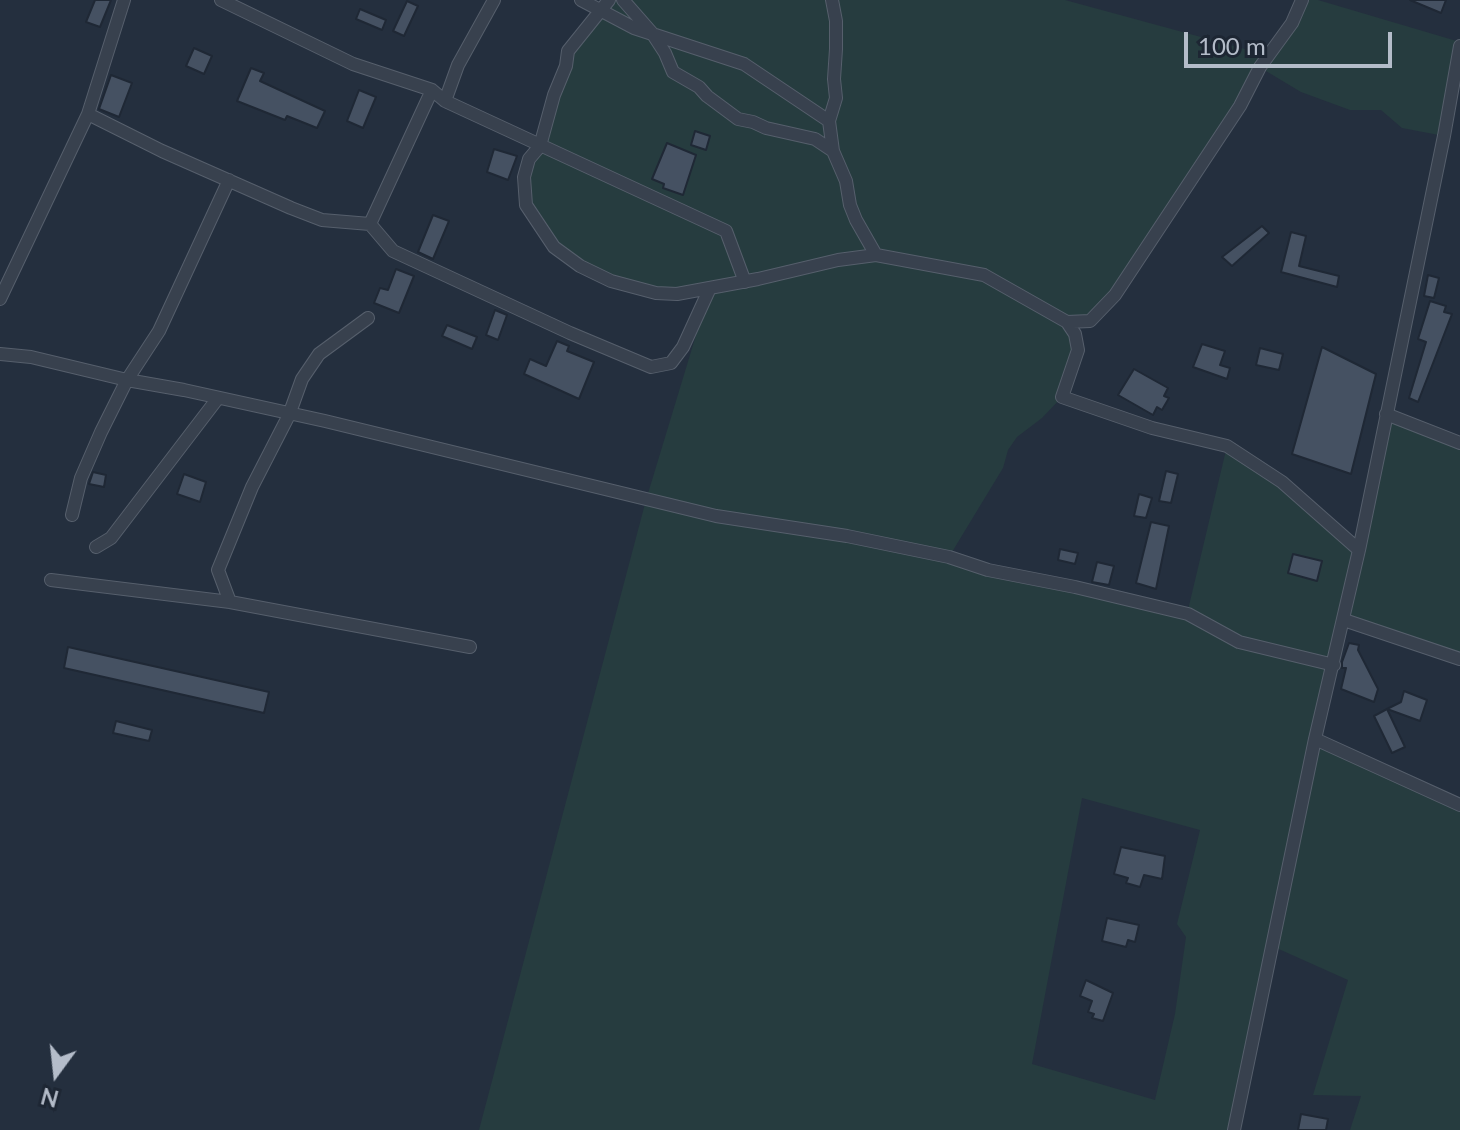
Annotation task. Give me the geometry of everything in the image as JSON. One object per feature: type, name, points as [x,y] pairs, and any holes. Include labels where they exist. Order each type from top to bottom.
[{"type":"street","points":[[0,299],[88,114],[124,0]]},
{"type":"street","points":[[221,0],[353,64],[432,90],[445,101],[726,231],[745,282]]},
{"type":"street","points":[[445,101],[465,51],[494,0]]},
{"type":"street","points":[[581,0],[605,5],[634,28],[744,64],[829,121]]},
{"type":"street","points":[[623,0],[652,33],[673,72],[699,87],[738,119],[815,139],[833,151]]},
{"type":"street","points":[[832,0],[836,21],[836,98],[829,121],[833,151],[846,181],[856,220],[876,255]]},
{"type":"street","points":[[1067,322],[1090,321],[1115,295],[1240,106],[1260,67],[1292,23],[1302,0]]},
{"type":"street","points":[[605,5],[568,51],[540,146],[529,159],[524,177],[526,205],[554,247],[580,266],[611,281],[648,292],[677,294],[838,260],[876,255],[984,275],[1067,322],[1075,334],[1078,350],[1062,397],[1152,428],[1227,446],[1282,482],[1359,550]]},
{"type":"street","points":[[1234,1130],[1315,739],[1359,550],[1460,46]]},
{"type":"street","points":[[370,224],[432,90]]},
{"type":"street","points":[[88,114],[162,151],[322,220],[370,224],[393,251],[555,327],[651,367],[671,363],[683,347],[710,288]]},
{"type":"street","points":[[72,515],[81,478],[101,432],[127,380],[159,331],[229,180]]},
{"type":"street","points":[[230,602],[218,570],[252,487],[289,415],[302,379],[319,354],[368,318]]},
{"type":"street","points":[[0,354],[31,357],[389,436],[716,516],[847,536],[949,557],[988,570],[1188,614],[1239,642],[1334,665]]},
{"type":"street","points":[[96,547],[111,538],[218,398]]},
{"type":"street","points":[[1386,414],[1460,443]]},
{"type":"street","points":[[51,580],[230,602],[470,647]]},
{"type":"street","points":[[1344,620],[1460,659]]},
{"type":"street","points":[[1315,739],[1460,805]]},
{"type":"green space","points":[[612,0],[1065,0],[1267,55],[1301,0],[1318,0],[1460,42],[1444,136],[1402,128],[1381,110],[1350,110],[1301,92],[1261,68],[1090,321],[1067,322],[1078,350],[1062,397],[1042,418],[1017,437],[1008,450],[1003,468],[949,557],[1187,614],[1227,446],[1358,549],[1386,414],[1460,443],[1460,659],[1344,620],[1317,739],[1460,805],[1460,1130],[1350,1130],[1361,1096],[1313,1095],[1348,980],[1272,946],[1231,1130],[479,1130],[646,500],[710,289],[656,293],[580,266],[532,215],[524,177],[568,51]],"holes":[[[1082,798],[1200,830],[1177,924],[1186,937],[1175,1014],[1155,1100],[1032,1064]]]},
{"type":"building","points":[[95,0],[111,0],[100,27],[86,22]]},
{"type":"building","points":[[1410,0],[1446,0],[1441,13]]},
{"type":"building","points":[[407,1],[418,6],[404,36],[393,31]]},
{"type":"building","points":[[360,9],[386,20],[382,30],[356,19]]},
{"type":"building","points":[[194,48],[212,56],[204,74],[186,66]]},
{"type":"building","points":[[251,68],[264,73],[260,81],[325,111],[317,128],[287,116],[285,120],[237,101]]},
{"type":"building","points":[[111,75],[132,83],[119,117],[99,109]]},
{"type":"building","points":[[359,90],[376,97],[363,128],[347,121]]},
{"type":"building","points":[[695,131],[710,136],[706,150],[691,145]]},
{"type":"building","points":[[667,143],[696,155],[683,195],[663,188],[664,184],[652,179]]},
{"type":"building","points":[[494,149],[517,156],[508,180],[487,172]]},
{"type":"building","points":[[433,215],[449,221],[433,259],[418,252]]},
{"type":"building","points":[[1262,226],[1269,233],[1232,266],[1222,257]]},
{"type":"building","points":[[1291,232],[1306,236],[1299,266],[1339,276],[1337,287],[1281,272]]},
{"type":"building","points":[[396,269],[414,276],[399,313],[374,303],[380,288],[388,290]]},
{"type":"building","points":[[1428,275],[1439,278],[1434,298],[1424,296]]},
{"type":"building","points":[[1430,301],[1446,306],[1444,312],[1452,314],[1418,402],[1409,398],[1426,342],[1418,339]]},
{"type":"building","points":[[495,310],[507,315],[498,340],[486,335]]},
{"type":"building","points":[[447,325],[477,337],[472,349],[442,336]]},
{"type":"building","points":[[557,341],[569,346],[567,351],[594,362],[579,399],[524,374],[530,359],[546,366]]},
{"type":"building","points":[[1202,344],[1225,351],[1220,365],[1230,368],[1227,379],[1193,367]]},
{"type":"building","points":[[1322,347],[1376,374],[1351,474],[1292,454]]},
{"type":"building","points":[[1260,348],[1283,354],[1279,370],[1256,365]]},
{"type":"building","points":[[1134,369],[1168,388],[1164,396],[1169,398],[1162,410],[1157,407],[1153,415],[1118,395]]},
{"type":"building","points":[[1166,471],[1178,474],[1171,503],[1159,501]]},
{"type":"building","points":[[93,472],[106,475],[104,487],[89,484]]},
{"type":"building","points":[[184,474],[206,482],[200,502],[177,494]]},
{"type":"building","points":[[1139,494],[1152,498],[1146,518],[1134,516]]},
{"type":"building","points":[[1151,522],[1169,526],[1156,589],[1136,583]]},
{"type":"building","points":[[1060,549],[1078,553],[1075,564],[1058,560]]},
{"type":"building","points":[[1293,554],[1322,561],[1317,581],[1288,573]]},
{"type":"building","points":[[1097,562],[1114,566],[1109,585],[1092,582]]},
{"type":"building","points":[[1349,643],[1359,645],[1358,650],[1378,689],[1374,702],[1341,689],[1346,668],[1342,668],[1342,662]]},
{"type":"building","points":[[68,647],[269,692],[264,713],[64,668]]},
{"type":"building","points":[[1404,691],[1427,700],[1420,721],[1387,709],[1401,702]]},
{"type":"building","points":[[1387,709],[1405,747],[1392,753],[1374,716]]},
{"type":"building","points":[[116,721],[152,730],[149,741],[113,733]]},
{"type":"building","points":[[1121,847],[1165,856],[1162,879],[1144,875],[1140,887],[1126,883],[1128,878],[1114,874]]},
{"type":"building","points":[[1107,918],[1139,925],[1135,942],[1128,940],[1126,947],[1102,941]]},
{"type":"building","points":[[1086,980],[1113,993],[1103,1021],[1092,1018],[1094,1014],[1088,1012],[1092,1001],[1080,996]]},
{"type":"building","points":[[1301,1114],[1328,1119],[1326,1130],[1298,1130]]}]
